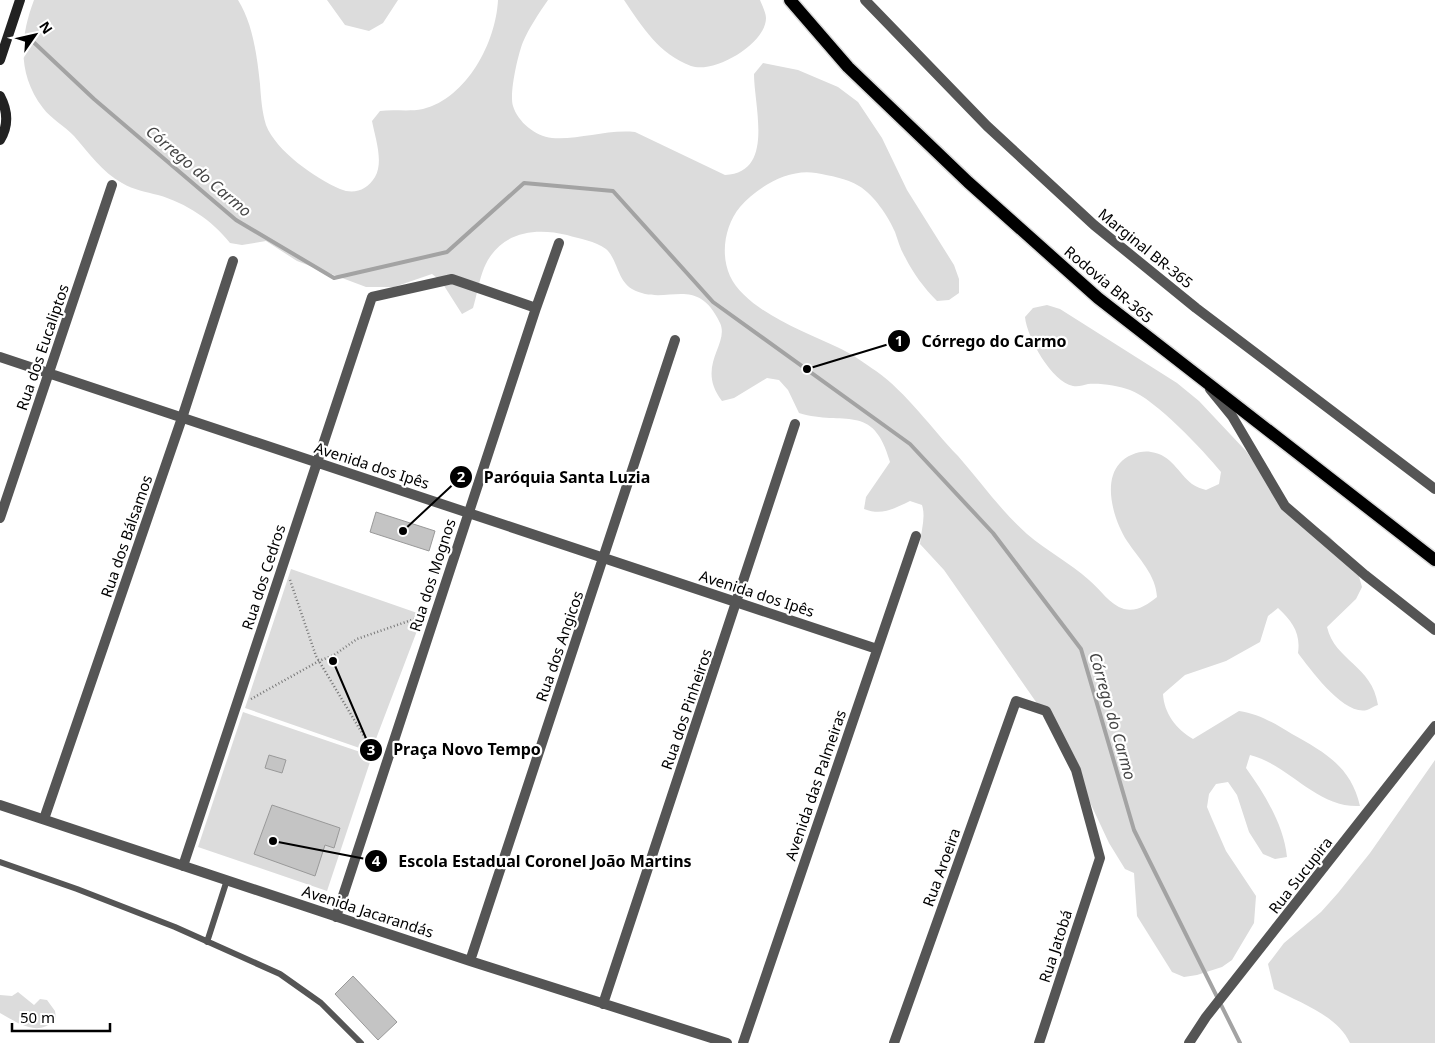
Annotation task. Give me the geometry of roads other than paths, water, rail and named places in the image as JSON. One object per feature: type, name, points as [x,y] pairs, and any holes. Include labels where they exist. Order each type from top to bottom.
[{"type":"main road","points":[[0,60],[20,0]]},
{"type":"main road","name":"Rodovia BR-365","points":[[790,0],[848,67],[968,182],[1098,298],[1435,560]]},
{"type":"main road","points":[[0,96],[5,106],[7,120],[0,140]]},
{"type":"street","name":"Marginal BR-365","points":[[865,0],[987,126],[1094,225],[1196,308],[1435,489]]},
{"type":"street","name":"Rua dos Eucaliptos","points":[[0,518],[112,185]]},
{"type":"street","name":"Rua dos Mognos","points":[[336,917],[468,513],[559,243]]},
{"type":"street","name":"Rua dos Bálsamos","points":[[44,820],[182,418],[233,261]]},
{"type":"street","name":"Rua dos Cedros","points":[[183,866],[372,297],[452,278],[536,308]]},
{"type":"street","name":"Rua dos Angicos","points":[[470,961],[675,340]]},
{"type":"street","name":"Avenida dos Ipês","points":[[0,357],[877,649]]},
{"type":"street","points":[[1203,380],[1232,416],[1285,506],[1365,575],[1435,630]]},
{"type":"street","name":"Rua dos Pinheiros","points":[[603,1004],[795,424]]},
{"type":"street","name":"Avenida das Palmeiras","points":[[743,1043],[916,536]]},
{"type":"street","name":"Rua Jatobá","points":[[1016,701],[1046,711],[1076,770],[1100,858],[1039,1043]]},
{"type":"street","name":"Rua Aroeira","points":[[894,1043],[1016,701]]},
{"type":"street","name":"Rua Sucupira","points":[[1190,1043],[1206,1018],[1435,726]]},
{"type":"street","name":"Avenida Jacarandás","points":[[0,805],[470,961],[727,1043]]},
{"type":"lane","points":[[0,862],[77,889],[280,974],[321,1003],[361,1043]]},
{"type":"lane","points":[[207,942],[227,880]]},
{"type":"waterway","name":"Córrego do Carmo","points":[[27,36],[94,99],[236,220],[334,278],[447,252],[524,183],[613,191],[713,302],[910,444],[993,533],[1081,649],[1134,830],[1240,1043]]},
{"type":"place","name":"Córrego do Carmo","points":[[807,369]]},
{"type":"place","name":"Paróquia Santa Luzia","points":[[403,531]]},
{"type":"place","name":"Praça Novo Tempo","points":[[333,661]]},
{"type":"place","name":"Escola Estadual Coronel João Martins","points":[[273,841]]}]
